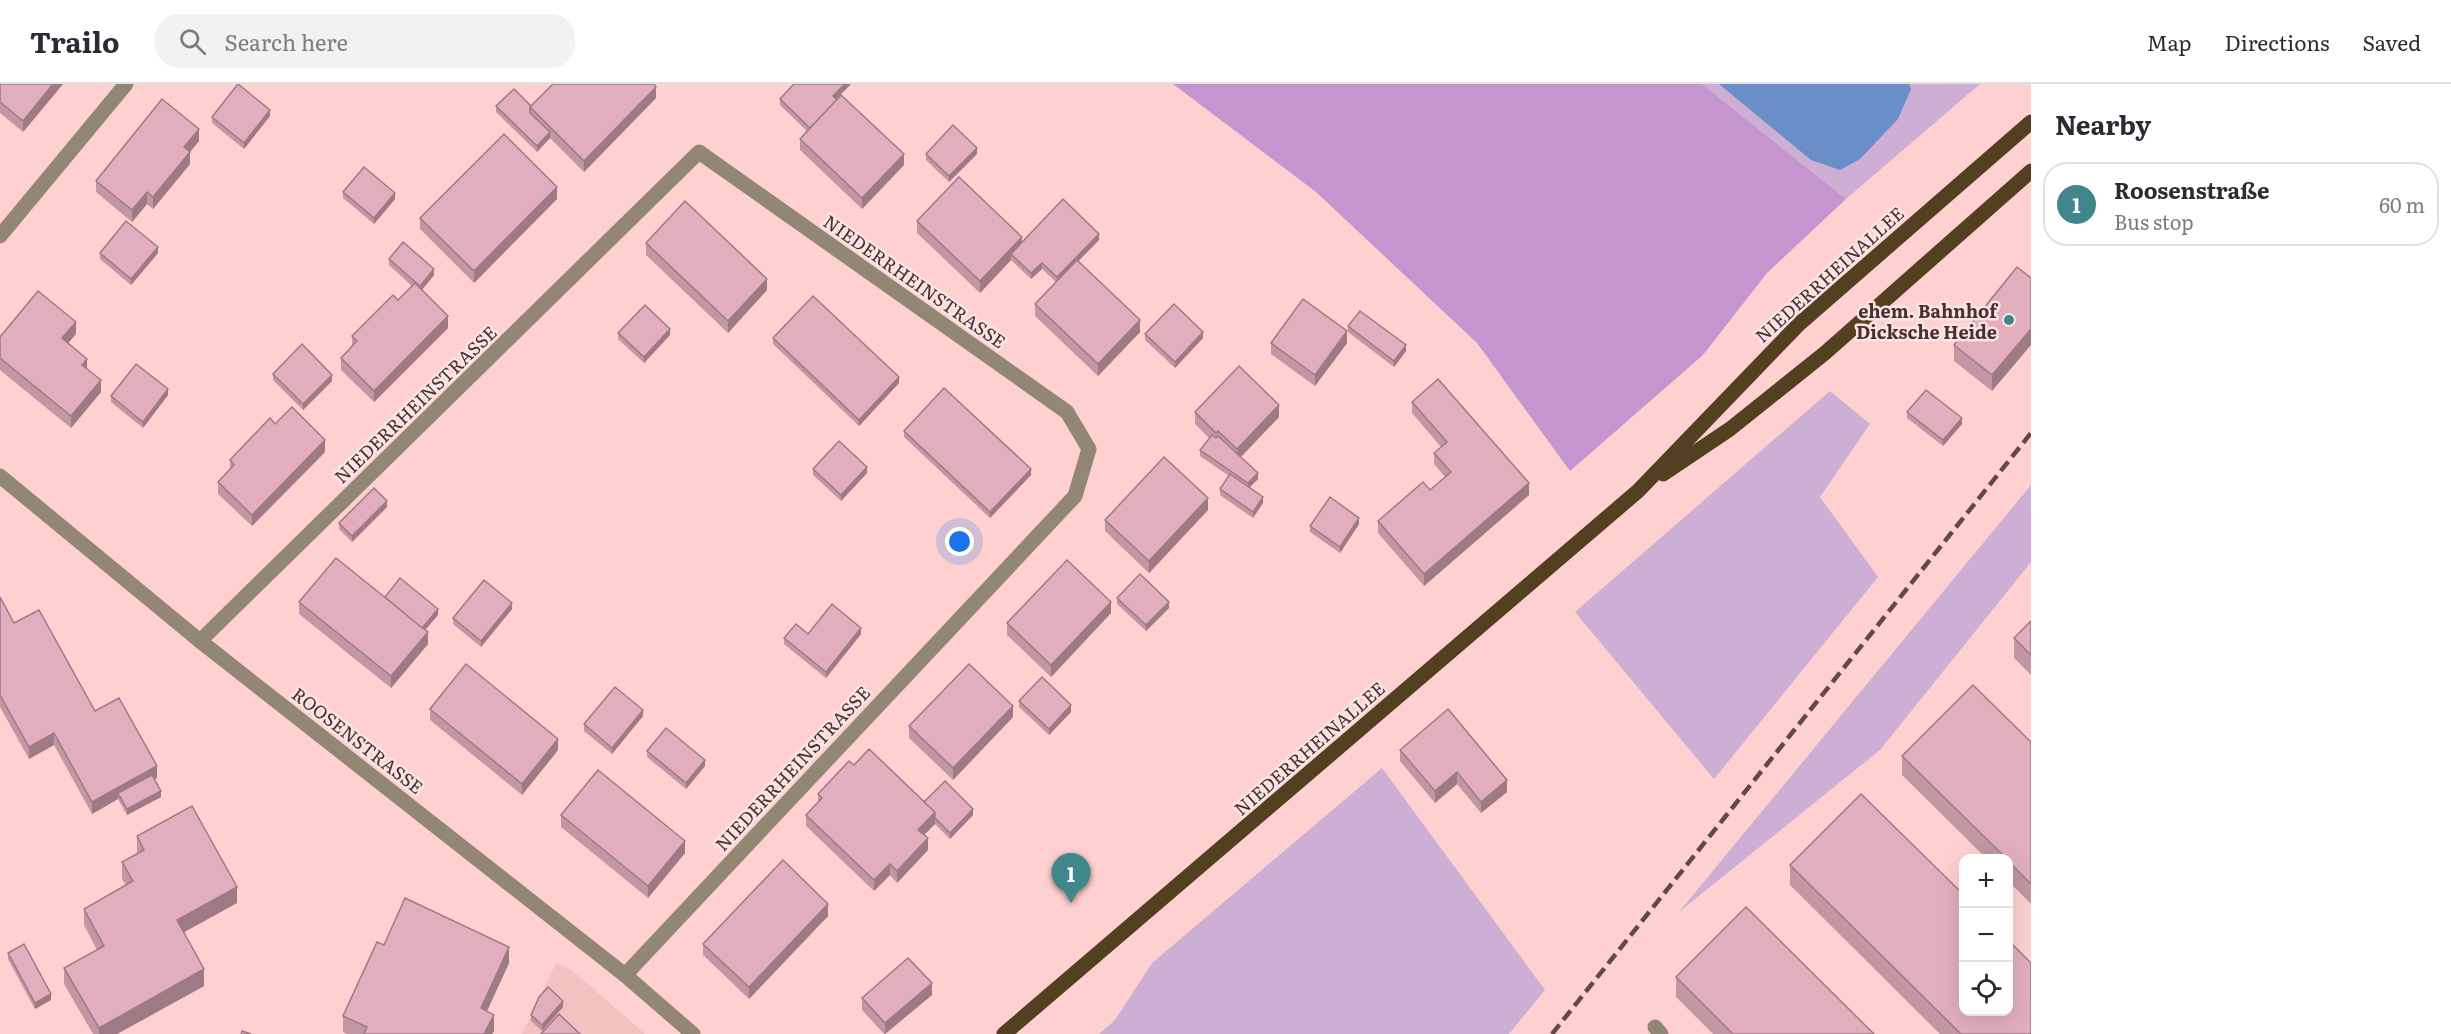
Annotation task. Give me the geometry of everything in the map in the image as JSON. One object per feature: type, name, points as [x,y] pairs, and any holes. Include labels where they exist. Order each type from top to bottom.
[{"type":"main road","name":"NIEDERRHEINALLEE","points":[[1004,1034],[1638,491],[1798,324],[2031,122]]},
{"type":"main road","name":"NIEDERRHEINALLEE","points":[[1638,491],[1730,429],[1825,353],[2031,171]]},
{"type":"street","points":[[0,236],[126,84]]},
{"type":"street","name":"NIEDERRHEINSTRASSE","points":[[201,641],[699,152],[1067,412],[1089,449],[1075,496],[625,975]]},
{"type":"street","name":"ROOSENSTRASSE","points":[[0,476],[201,641],[625,975],[693,1034]]},
{"type":"shaded area","points":[[1173,84],[1702,84],[1846,199],[1767,273],[1703,355],[1570,471],[1477,343],[1316,192]]},
{"type":"shaded area","points":[[1702,84],[1980,84],[1846,199]]},
{"type":"shaded area","points":[[1830,391],[1870,424],[1820,497],[1878,577],[1714,779],[1575,612]]},
{"type":"shaded area","points":[[2031,485],[2031,562],[1880,750],[1679,912]]},
{"type":"shaded area","points":[[1382,768],[1545,990],[1509,1034],[1099,1034],[1115,1020],[1152,963]]},
{"type":"shaded area","points":[[556,963],[572,970],[645,1034],[522,1034]]},
{"type":"water","points":[[1719,84],[1909,84],[1911,89],[1898,119],[1860,159],[1840,170],[1811,160]]},
{"type":"building","points":[[0,84],[53,84],[23,121],[0,102]]},
{"type":"building","points":[[238,84],[270,110],[244,143],[212,117]]},
{"type":"building","points":[[553,84],[654,84],[656,87],[584,161],[530,107]]},
{"type":"building","points":[[794,84],[845,84],[833,96],[837,100],[810,128],[780,99]]},
{"type":"building","points":[[514,89],[531,106],[530,113],[550,132],[537,146],[496,106]]},
{"type":"building","points":[[841,95],[904,154],[862,198],[800,139]]},
{"type":"building","points":[[162,99],[199,129],[184,147],[190,152],[153,197],[147,192],[132,210],[96,181]]},
{"type":"building","points":[[953,125],[977,148],[949,176],[926,154]]},
{"type":"building","points":[[504,134],[557,187],[474,271],[420,218]]},
{"type":"building","points":[[364,167],[395,193],[374,218],[343,192]]},
{"type":"building","points":[[959,177],[1022,237],[980,281],[917,221]]},
{"type":"building","points":[[1063,199],[1099,234],[1057,277],[1042,263],[1031,273],[1011,254]]},
{"type":"building","points":[[685,201],[767,279],[728,321],[646,243]]},
{"type":"building","points":[[126,221],[158,247],[131,279],[100,253]]},
{"type":"building","points":[[403,242],[434,269],[420,286],[389,259]]},
{"type":"building","points":[[1077,260],[1140,320],[1098,364],[1035,304]]},
{"type":"building","name":"ehem. Bahnhof Dicksche Heide","points":[[2017,267],[2031,278],[2031,329],[1992,375],[1954,345]]},
{"type":"building","points":[[415,283],[448,316],[374,391],[341,358],[357,341],[352,336],[393,295],[398,300]]},
{"type":"building","points":[[38,291],[76,322],[62,338],[87,359],[82,365],[101,380],[71,416],[0,358],[0,337]]},
{"type":"building","points":[[813,296],[899,377],[859,420],[773,338]]},
{"type":"building","points":[[1303,299],[1347,331],[1315,375],[1271,343]]},
{"type":"building","points":[[1174,304],[1203,332],[1175,362],[1145,334]]},
{"type":"building","points":[[645,305],[670,329],[644,357],[618,333]]},
{"type":"building","points":[[1360,311],[1406,345],[1394,361],[1348,326]]},
{"type":"building","points":[[302,344],[332,375],[303,404],[273,374]]},
{"type":"building","points":[[136,364],[168,389],[143,422],[111,396]]},
{"type":"building","points":[[1239,366],[1279,405],[1237,449],[1218,431],[1216,433],[1195,412]]},
{"type":"building","points":[[1438,379],[1529,483],[1424,574],[1378,521],[1423,482],[1430,490],[1451,472],[1434,453],[1447,442],[1412,402]]},
{"type":"building","points":[[944,388],[1031,469],[990,512],[904,431]]},
{"type":"building","points":[[1926,390],[1962,418],[1943,440],[1907,412]]},
{"type":"building","points":[[292,407],[325,440],[252,515],[218,482],[234,465],[230,460],[270,418],[275,424]]},
{"type":"building","points":[[1212,435],[1216,438],[1218,436],[1258,473],[1248,483],[1200,450]]},
{"type":"building","points":[[839,441],[867,467],[841,495],[813,469]]},
{"type":"building","points":[[1164,457],[1208,498],[1149,561],[1105,520]]},
{"type":"building","points":[[1230,474],[1263,497],[1253,512],[1220,489]]},
{"type":"building","points":[[374,488],[387,501],[352,536],[339,523]]},
{"type":"building","points":[[1330,497],[1359,518],[1340,547],[1310,526]]},
{"type":"building","points":[[336,558],[428,632],[391,676],[299,602]]},
{"type":"building","points":[[1067,560],[1111,602],[1051,665],[1007,623]]},
{"type":"building","points":[[1140,574],[1169,602],[1146,625],[1117,598]]},
{"type":"building","points":[[400,578],[438,609],[422,628],[385,597]]},
{"type":"building","points":[[484,580],[512,603],[481,641],[453,618]]},
{"type":"building","points":[[0,597],[14,623],[39,610],[95,711],[119,698],[157,766],[92,802],[54,733],[29,747],[0,695]]},
{"type":"building","points":[[832,604],[861,628],[826,672],[784,638],[796,624],[808,634]]},
{"type":"building","points":[[2031,621],[2031,655],[2014,638]]},
{"type":"building","points":[[466,664],[558,739],[522,784],[430,709]]},
{"type":"building","points":[[969,664],[1013,706],[953,768],[909,726]]},
{"type":"building","points":[[1042,677],[1071,705],[1049,729],[1019,701]]},
{"type":"building","points":[[1973,685],[2031,742],[2031,884],[2013,866],[2013,854],[2002,854],[1902,756]]},
{"type":"building","points":[[615,687],[643,710],[612,748],[584,724]]},
{"type":"building","points":[[1448,709],[1507,780],[1481,802],[1457,772],[1435,791],[1400,750]]},
{"type":"building","points":[[666,728],[705,760],[686,783],[647,751]]},
{"type":"building","points":[[869,749],[935,812],[918,830],[928,838],[897,871],[890,864],[874,880],[806,815],[822,798],[818,794],[849,761],[854,765]]},
{"type":"building","points":[[598,770],[685,841],[648,886],[561,815]]},
{"type":"building","points":[[152,775],[161,791],[127,809],[118,793]]},
{"type":"building","points":[[945,781],[973,809],[950,833],[935,818],[935,812],[924,802]]},
{"type":"building","points":[[1861,794],[1959,890],[1959,1016],[2013,1016],[2013,945],[2031,963],[2031,1034],[1961,1034],[1790,865]]},
{"type":"building","points":[[192,806],[237,887],[177,920],[204,969],[99,1028],[64,968],[104,946],[84,909],[133,881],[122,862],[144,850],[137,836]]},
{"type":"building","points":[[783,860],[828,904],[749,987],[703,944]]},
{"type":"building","points":[[405,898],[509,947],[481,1008],[494,1015],[484,1034],[364,1034],[367,1027],[343,1016],[377,942],[384,945]]},
{"type":"building","points":[[1746,907],[1874,1034],[1733,1034],[1676,977]]},
{"type":"building","points":[[24,944],[51,994],[35,1003],[8,953]]},
{"type":"building","points":[[908,958],[932,983],[885,1023],[862,998]]},
{"type":"building","points":[[548,987],[563,1001],[542,1025],[531,1015],[539,997]]},
{"type":"building","points":[[559,1014],[580,1034],[541,1034]]},
{"type":"railway","points":[[1552,1034],[2031,433]]},
{"type":"place","name":"ehem. Bahnhof Dicksche Heide","points":[[2009,320]]},
{"type":"place","name":"Roosenstraße","points":[[1071,903]]}]
